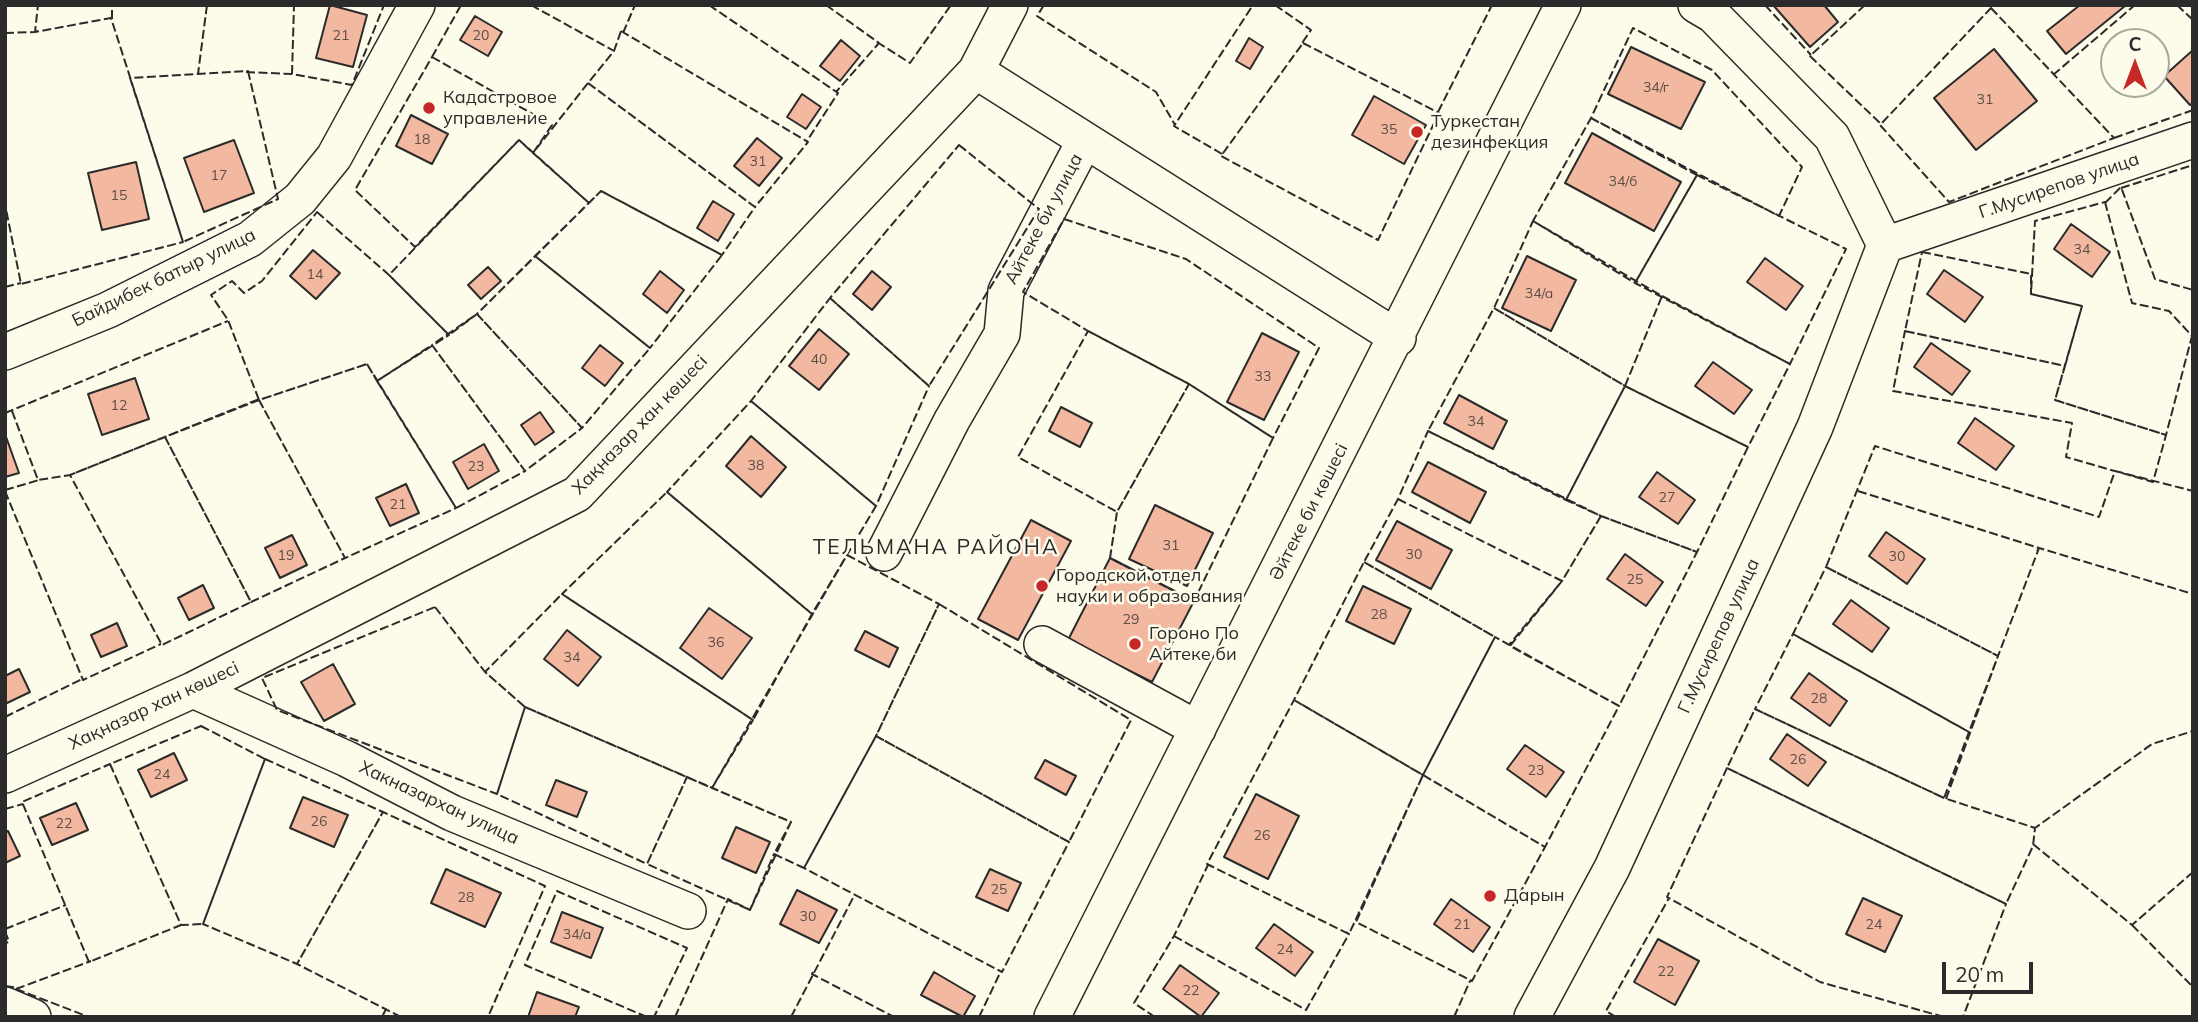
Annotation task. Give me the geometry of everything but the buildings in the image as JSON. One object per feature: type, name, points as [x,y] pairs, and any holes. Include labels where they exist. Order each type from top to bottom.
[{"type":"street","name":"Байдибек батыр улица","points":[[5,352],[108,310],[250,239],[300,200],[334,157],[416,5]]},
{"type":"street","name":"Хақназар хан көшесі","points":[[5,775],[193,690],[577,495],[976,71],[1010,5]]},
{"type":"street","name":"Әйтеке би көшесі","points":[[1052,1017],[1398,338],[1563,5]]},
{"type":"street","points":[[1696,5],[1713,15],[1832,137],[1885,245]]},
{"type":"street","points":[[976,71],[1085,140]]},
{"type":"street","name":"Айтеке би улица","points":[[884,553],[952,420],[1002,334],[1006,291],[1085,140],[1398,338]]},
{"type":"street","name":"Г.Мусирепов улица","points":[[1532,1017],[1612,868],[1815,428],[1885,245],[2193,140]]},
{"type":"street","points":[[1042,644],[1198,729]]},
{"type":"street","name":"Хакназархан улица","points":[[193,690],[347,759],[452,813],[688,911]]},
{"type":"street","points":[[5,1004],[33,1017]]},
{"type":"fence","points":[[38,5],[35,32],[38,31]]},
{"type":"fence","points":[[112,5],[112,19]]},
{"type":"fence","points":[[200,74],[207,5]]},
{"type":"fence","points":[[292,74],[294,5]]},
{"type":"fence","points":[[246,72],[292,74],[352,85],[384,5]]},
{"type":"fence","points":[[432,57],[461,5]]},
{"type":"fence","points":[[531,5],[614,51]]},
{"type":"fence","points":[[623,33],[635,5]]},
{"type":"fence","points":[[709,5],[838,93],[807,141]]},
{"type":"fence","points":[[826,5],[879,43],[836,92]]},
{"type":"fence","points":[[877,42],[910,63],[951,5]]},
{"type":"fence","points":[[1044,5],[1037,16],[1156,92],[1175,125]]},
{"type":"fence","points":[[1222,154],[1174,126],[1253,5]]},
{"type":"fence","points":[[1275,5],[1311,30],[1302,43]]},
{"type":"fence","points":[[1438,112],[1492,5]]},
{"type":"fence","points":[[1765,5],[1811,55]]},
{"type":"fence","points":[[1865,5],[1810,56],[1881,124]]},
{"type":"fence","points":[[2053,75],[2135,5]]},
{"type":"fence","points":[[2177,5],[2193,20]]},
{"type":"fence","points":[[1991,8],[2114,138],[1949,202],[1880,125],[1991,8]]},
{"type":"fence","points":[[5,33],[35,32],[111,18],[183,242],[21,284],[5,204]]},
{"type":"fence","points":[[1591,118],[1697,175],[1635,283],[1533,221],[1591,118],[1633,28],[1712,70],[1802,167],[1779,216],[1591,118]]},
{"type":"fence","points":[[621,31],[808,142],[755,207],[588,83],[614,51],[621,31]]},
{"type":"fence","points":[[1303,43],[1439,113],[1378,240],[1221,156],[1303,43]]},
{"type":"fence","points":[[432,57],[552,125],[533,153],[519,140],[415,247],[355,190],[432,57]]},
{"type":"fence","points":[[248,71],[278,199],[183,242],[130,78],[248,71]]},
{"type":"fence","points":[[588,83],[755,207],[722,255],[601,191],[589,203],[533,153],[588,83]]},
{"type":"fence","points":[[2114,138],[2193,110]]},
{"type":"fence","points":[[519,140],[589,203],[477,314],[449,335],[389,275],[519,140]]},
{"type":"fence","points":[[959,145],[1039,209],[929,386],[830,298],[959,145]]},
{"type":"fence","points":[[2121,188],[2193,165]]},
{"type":"fence","points":[[1697,175],[1846,249],[1790,364],[1635,283],[1697,175]]},
{"type":"fence","points":[[2105,203],[2121,187],[2155,279],[2193,290]]},
{"type":"fence","points":[[601,191],[722,255],[650,348],[535,256],[601,191]]},
{"type":"fence","points":[[2105,202],[2132,303],[2169,311],[2192,336],[2166,435],[2055,400],[2082,306],[2031,294],[2035,221],[2105,202]]},
{"type":"fence","points":[[317,212],[389,275],[449,335],[377,381],[367,364],[259,400],[228,320],[211,295],[232,281],[244,293],[262,281],[317,212]]},
{"type":"fence","points":[[1064,219],[1186,259],[1319,348],[1273,438],[1189,384],[1088,331],[1023,292],[1064,219]]},
{"type":"fence","points":[[1533,221],[1662,296],[1625,386],[1494,308],[1533,221]]},
{"type":"fence","points":[[1922,252],[2031,274],[2031,294],[2082,306],[2065,366],[1905,331],[1922,252]]},
{"type":"fence","points":[[535,256],[650,348],[582,428],[477,314],[535,256]]},
{"type":"fence","points":[[5,287],[21,283]]},
{"type":"fence","points":[[1662,296],[1790,364],[1748,447],[1625,386],[1662,296]]},
{"type":"fence","points":[[830,298],[929,386],[876,506],[751,401],[830,298]]},
{"type":"fence","points":[[1494,308],[1625,386],[1566,500],[1428,431],[1494,308]]},
{"type":"fence","points":[[477,314],[582,428],[525,471],[432,345],[477,314]]},
{"type":"fence","points":[[5,413],[228,321]]},
{"type":"fence","points":[[1088,331],[1189,384],[1117,512],[1018,457],[1088,331]]},
{"type":"fence","points":[[1905,331],[2065,366],[2055,400],[2166,435],[2153,482],[2066,457],[2072,423],[1893,391],[1905,331]]},
{"type":"fence","points":[[432,345],[525,471],[456,508],[377,381],[432,345]]},
{"type":"fence","points":[[367,364],[456,508],[345,558],[259,400],[367,364]]},
{"type":"fence","points":[[1189,384],[1273,438],[1194,601],[1110,558],[1117,512],[1189,384]]},
{"type":"fence","points":[[1625,386],[1748,447],[1697,552],[1566,500],[1625,386]]},
{"type":"fence","points":[[12,411],[38,480],[70,475],[259,399]]},
{"type":"fence","points":[[259,400],[345,558],[251,602],[165,437],[259,400]]},
{"type":"fence","points":[[751,401],[876,506],[812,614],[667,492],[751,401]]},
{"type":"fence","points":[[1398,499],[1562,581],[1601,516],[1428,431],[1398,499],[1364,562],[1497,638]]},
{"type":"fence","points":[[165,437],[251,602],[162,645],[70,475],[165,437]]},
{"type":"fence","points":[[1858,491],[2039,548],[1998,656],[1826,567],[1875,446],[2099,517],[2115,471],[2193,491]]},
{"type":"fence","points":[[5,490],[39,480]]},
{"type":"fence","points":[[5,491],[83,680],[161,644]]},
{"type":"fence","points":[[667,492],[812,614],[753,720],[562,594],[667,492]]},
{"type":"fence","points":[[1398,499],[1562,581],[1509,645]]},
{"type":"fence","points":[[1601,516],[1697,552],[1619,706],[1510,646],[1562,581],[1601,516]]},
{"type":"fence","points":[[2037,551],[2039,548],[2193,594]]},
{"type":"fence","points":[[847,555],[939,604],[876,736],[804,868],[774,854],[791,822],[712,788],[847,555]]},
{"type":"fence","points":[[1364,562],[1495,637],[1423,775],[1294,700],[1364,562]]},
{"type":"fence","points":[[1826,567],[1998,656],[1969,732],[1793,634],[1826,567]]},
{"type":"fence","points":[[562,594],[753,720],[712,788],[525,707],[485,672],[562,594]]},
{"type":"fence","points":[[939,604],[1131,720],[1069,842],[876,736],[939,604]]},
{"type":"fence","points":[[435,607],[485,672],[525,707],[497,794],[277,710],[262,678],[435,607]]},
{"type":"fence","points":[[1793,634],[1969,732],[1944,798],[1755,709],[1793,634]]},
{"type":"fence","points":[[1423,775],[1545,847],[1472,981],[1356,922],[1423,775],[1495,637],[1619,706],[1545,847],[1423,775]]},
{"type":"fence","points":[[1946,799],[1998,656]]},
{"type":"fence","points":[[5,717],[82,679]]},
{"type":"fence","points":[[1294,700],[1423,775],[1349,934],[1207,864],[1294,700]]},
{"type":"fence","points":[[525,707],[687,777],[647,864],[497,794],[525,707]]},
{"type":"fence","points":[[1755,709],[1944,798],[2035,828],[2033,846],[2006,904],[1727,768],[1755,709]]},
{"type":"fence","points":[[201,726],[265,759],[203,924],[181,925],[110,764],[201,726]]},
{"type":"fence","points":[[2032,827],[2035,828],[2152,744],[2193,731]]},
{"type":"fence","points":[[876,736],[1069,842],[1002,972],[804,868],[876,736]]},
{"type":"fence","points":[[265,759],[383,812],[297,964],[203,924],[265,759]]},
{"type":"fence","points":[[110,764],[181,925],[89,962],[22,802],[110,764]]},
{"type":"fence","points":[[1944,1017],[1820,982],[1667,897],[1727,768],[2006,904],[1963,1017]]},
{"type":"fence","points":[[687,777],[791,822],[750,910],[647,864],[687,777]]},
{"type":"fence","points":[[5,809],[23,804]]},
{"type":"fence","points":[[401,1017],[297,964],[383,812],[545,886],[488,1017]]},
{"type":"fence","points":[[2033,844],[2132,925],[2193,872]]},
{"type":"fence","points":[[675,1017],[728,899],[750,910],[774,854],[776,855]]},
{"type":"fence","points":[[1155,1017],[1134,1003],[1174,936],[1208,865]]},
{"type":"fence","points":[[647,1017],[525,965],[557,891],[687,948],[654,1017]]},
{"type":"fence","points":[[791,1017],[855,894]]},
{"type":"fence","points":[[1616,1017],[1606,1011],[1669,898]]},
{"type":"fence","points":[[5,929],[66,905]]},
{"type":"fence","points":[[2132,925],[2193,987]]},
{"type":"fence","points":[[5,931],[9,942],[5,943]]},
{"type":"fence","points":[[1174,936],[1306,1010],[1349,934],[1346,932]]},
{"type":"fence","points":[[16,989],[91,961]]},
{"type":"fence","points":[[979,1017],[1001,971]]},
{"type":"fence","points":[[813,972],[812,974],[894,1017]]},
{"type":"fence","points":[[1454,1017],[1470,981]]},
{"type":"fence","points":[[5,986],[19,988]]},
{"type":"fence","points":[[16,989],[89,1017]]},
{"type":"fence","points":[[382,1017],[386,1009],[389,1011]]},
{"type":"place","name":"Кадастровое управление","points":[[429,108]]},
{"type":"place","name":"Туркестан дезинфекция","points":[[1417,132]]},
{"type":"place","name":"Городской отдел науки и образования","points":[[1042,586]]},
{"type":"place","name":"Гороно По Айтеке би","points":[[1135,644]]},
{"type":"place","name":"Дарын","points":[[1490,896]]},
{"type":"district","name":"ТЕЛЬМАНА РАЙОНА","points":[[936,548]]}]
